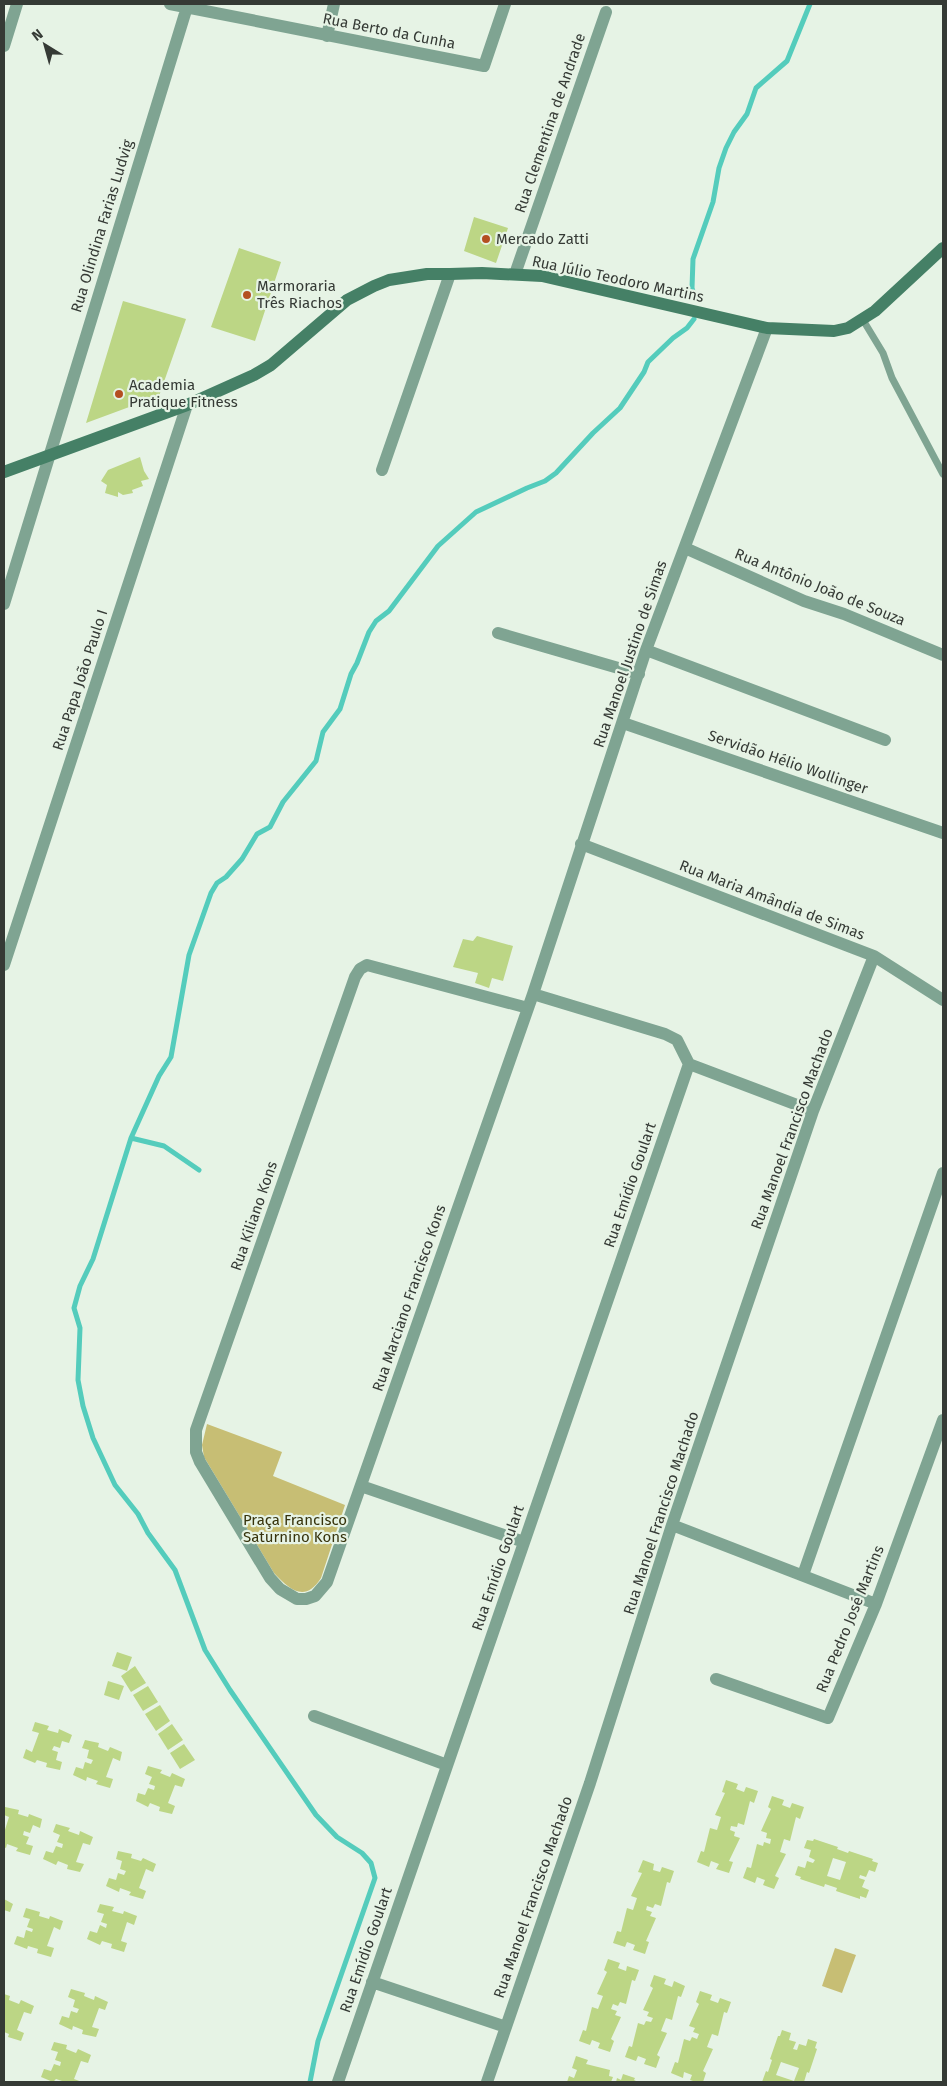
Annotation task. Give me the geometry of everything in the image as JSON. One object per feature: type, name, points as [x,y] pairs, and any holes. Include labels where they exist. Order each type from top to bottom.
[{"type":"main road","name":"Rua Júlio Teodoro Martins","points":[[4,472],[187,405],[236,384],[271,365],[347,300],[374,286],[407,276],[450,274],[542,276],[767,328],[834,331],[848,328],[863,320],[943,248]]},
{"type":"street","points":[[4,46],[17,4]]},
{"type":"street","name":"Rua Berto da Cunha","points":[[170,4],[484,66],[505,4]]},
{"type":"street","points":[[327,36],[334,4]]},
{"type":"street","name":"Rua Olindina Farias Ludvig","points":[[4,604],[187,7]]},
{"type":"street","name":"Rua Clementina de Andrade","points":[[515,274],[606,12]]},
{"type":"street","points":[[382,470],[450,274]]},
{"type":"street","name":"Rua Manoel Justino de Simas","points":[[533,994],[646,650],[767,328]]},
{"type":"street","name":"Rua Papa João Paulo I","points":[[4,965],[187,405]]},
{"type":"street","name":"Rua Antônio João de Souza","points":[[685,548],[804,601],[844,614],[943,655]]},
{"type":"street","points":[[498,633],[639,674]]},
{"type":"street","points":[[646,650],[885,740]]},
{"type":"street","name":"Servidão Hélio Wollinger","points":[[623,723],[943,833]]},
{"type":"street","name":"Rua Maria Amândia de Simas","points":[[582,844],[874,956],[943,1000]]},
{"type":"street","name":"Rua Manoel Francisco Machado","points":[[487,2082],[590,1783],[672,1525],[813,1111],[874,956]]},
{"type":"street","name":"Rua Kiliano Kons","points":[[315,1596],[298,1599],[290,1596],[270,1578],[200,1462],[195,1442],[196,1430],[355,976],[360,968],[367,965],[528,1008]]},
{"type":"street","points":[[533,994],[664,1034],[677,1040],[689,1064],[813,1111]]},
{"type":"street","name":"Rua Marciano Francisco Kons","points":[[315,1596],[327,1582],[533,994]]},
{"type":"street","name":"Rua Emídio Goulart","points":[[338,2082],[689,1064]]},
{"type":"street","points":[[804,1575],[943,1173]]},
{"type":"street","name":"Rua Pedro José Martins","points":[[716,1679],[828,1718],[876,1604],[943,1420]]},
{"type":"street","points":[[361,1486],[524,1542]]},
{"type":"street","points":[[672,1525],[876,1604]]},
{"type":"street","points":[[314,1716],[447,1765]]},
{"type":"street","points":[[372,1982],[506,2027]]},
{"type":"lane","points":[[863,320],[883,353],[892,378],[943,474]]},
{"type":"green space","name":"Praça Francisco Saturnino Kons","points":[[207,1424],[282,1452],[273,1476],[345,1505],[321,1578],[309,1590],[303,1592],[292,1589],[274,1573],[204,1457],[202,1445]]},
{"type":"green space","points":[[835,1948],[856,1955],[842,1993],[822,1986]]},
{"type":"building","name":"Mercado Zatti","points":[[474,217],[508,228],[496,263],[464,251]]},
{"type":"building","name":"Marmoraria Três Riachos","points":[[239,248],[281,262],[255,341],[211,327]]},
{"type":"building","points":[[123,301],[186,319],[159,396],[86,423]]},
{"type":"building","points":[[140,457],[144,471],[149,479],[141,481],[143,486],[132,490],[133,493],[123,495],[118,492],[118,497],[105,493],[107,485],[101,481],[108,470]]},
{"type":"building","points":[[477,936],[513,946],[503,981],[492,978],[489,988],[475,983],[478,973],[453,967],[463,939],[473,941]]},
{"type":"building","points":[[117,1652],[132,1657],[127,1671],[112,1666]]},
{"type":"building","points":[[135,1666],[146,1683],[131,1692],[121,1676]]},
{"type":"building","points":[[108,1681],[124,1686],[119,1700],[104,1695]]},
{"type":"building","points":[[148,1686],[158,1702],[143,1711],[133,1695]]},
{"type":"building","points":[[160,1705],[170,1721],[156,1731],[145,1714]]},
{"type":"building","points":[[35,1722],[49,1726],[47,1730],[58,1733],[59,1729],[72,1735],[69,1743],[62,1741],[60,1748],[54,1746],[52,1750],[58,1752],[56,1760],[62,1762],[60,1770],[46,1767],[47,1763],[37,1760],[35,1763],[23,1758],[26,1749],[32,1752],[39,1733],[32,1731]]},
{"type":"building","points":[[172,1724],[183,1740],[168,1750],[158,1734]]},
{"type":"building","points":[[85,1740],[99,1743],[98,1747],[108,1751],[110,1747],[122,1752],[120,1761],[113,1758],[106,1777],[113,1779],[110,1788],[96,1784],[98,1781],[87,1777],[86,1781],[73,1775],[76,1767],[83,1769],[85,1762],[91,1764],[93,1760],[87,1758],[89,1750],[82,1748]]},
{"type":"building","points":[[184,1744],[195,1760],[180,1769],[170,1753]]},
{"type":"building","points":[[148,1766],[162,1770],[160,1773],[170,1777],[172,1773],[185,1779],[182,1787],[175,1785],[168,1803],[175,1806],[172,1814],[159,1811],[160,1807],[150,1803],[148,1807],[136,1801],[138,1793],[145,1795],[148,1788],[154,1790],[155,1786],[149,1784],[152,1777],[145,1774]]},
{"type":"building","points":[[726,1780],[738,1784],[736,1789],[744,1792],[746,1787],[758,1791],[754,1803],[750,1801],[744,1825],[738,1823],[737,1827],[731,1826],[730,1830],[735,1832],[734,1836],[740,1838],[729,1861],[733,1862],[729,1873],[716,1869],[719,1864],[711,1861],[709,1867],[697,1862],[701,1851],[704,1852],[710,1828],[717,1830],[721,1817],[715,1815],[725,1793],[722,1792]]},
{"type":"building","points":[[772,1796],[784,1800],[782,1805],[790,1808],[792,1803],[804,1807],[800,1819],[796,1817],[790,1841],[784,1839],[780,1852],[786,1854],[775,1876],[779,1878],[774,1889],[763,1885],[765,1880],[757,1877],[755,1883],[743,1878],[747,1867],[751,1868],[757,1844],[763,1846],[764,1842],[770,1844],[771,1839],[766,1838],[767,1833],[761,1831],[771,1809],[768,1807]]},
{"type":"building","points":[[5,1807],[19,1810],[18,1814],[28,1817],[29,1814],[42,1819],[40,1828],[33,1825],[30,1833],[24,1831],[23,1835],[29,1837],[26,1844],[33,1846],[30,1855],[16,1851],[18,1848],[7,1844],[6,1848],[4,1847],[4,1833],[9,1817],[4,1815]]},
{"type":"building","points":[[56,1824],[70,1828],[68,1831],[79,1835],[80,1831],[93,1837],[90,1845],[83,1843],[76,1862],[84,1864],[80,1872],[67,1869],[68,1865],[58,1861],[56,1865],[43,1859],[46,1851],[53,1853],[56,1846],[62,1848],[63,1844],[57,1842],[60,1835],[53,1832]]},
{"type":"building","points":[[814,1839],[838,1847],[837,1849],[873,1859],[872,1861],[878,1863],[875,1872],[869,1870],[866,1877],[860,1875],[859,1878],[865,1880],[862,1887],[869,1890],[866,1898],[860,1896],[860,1899],[836,1891],[837,1888],[825,1884],[824,1887],[800,1879],[801,1877],[795,1875],[798,1866],[805,1868],[807,1861],[813,1863],[815,1860],[809,1857],[811,1850],[804,1848],[807,1840],[813,1841]],"holes":[[[833,1858],[846,1862],[840,1880],[827,1876]]]},
{"type":"building","points":[[118,1851],[132,1854],[131,1858],[141,1861],[143,1858],[156,1864],[153,1872],[146,1869],[139,1888],[146,1891],[143,1899],[129,1895],[131,1892],[120,1888],[119,1892],[106,1886],[109,1878],[116,1880],[118,1873],[124,1875],[126,1871],[120,1869],[122,1861],[116,1859]]},
{"type":"building","points":[[643,1860],[654,1864],[653,1870],[660,1872],[662,1867],[674,1871],[670,1883],[667,1882],[661,1906],[655,1904],[653,1908],[647,1906],[646,1910],[652,1912],[650,1916],[656,1918],[646,1941],[649,1942],[645,1954],[633,1950],[635,1945],[627,1942],[625,1947],[613,1943],[617,1931],[621,1932],[627,1908],[633,1910],[637,1898],[631,1896],[642,1873],[638,1872]]},
{"type":"building","points":[[4,1899],[13,1904],[10,1912],[4,1910]]},
{"type":"building","points":[[100,1904],[114,1907],[112,1911],[123,1914],[124,1911],[137,1916],[134,1925],[127,1922],[121,1941],[127,1943],[124,1952],[111,1948],[112,1944],[102,1941],[100,1945],[87,1939],[90,1931],[97,1933],[100,1925],[106,1928],[107,1924],[101,1922],[104,1914],[97,1912]]},
{"type":"building","points":[[26,1908],[40,1912],[39,1916],[49,1919],[50,1916],[63,1921],[60,1930],[54,1927],[47,1946],[54,1948],[51,1957],[37,1953],[38,1949],[28,1946],[27,1949],[14,1944],[17,1936],[24,1938],[26,1930],[32,1932],[33,1929],[27,1927],[30,1919],[23,1917]]},
{"type":"building","points":[[608,1959],[620,1963],[618,1968],[626,1971],[627,1966],[639,1970],[635,1981],[632,1980],[626,2004],[620,2002],[618,2006],[613,2004],[611,2009],[617,2011],[615,2015],[621,2017],[611,2039],[614,2041],[610,2052],[598,2048],[600,2043],[592,2040],[590,2045],[579,2041],[583,2030],[586,2031],[592,2007],[598,2009],[603,1996],[597,1994],[607,1972],[604,1970]]},
{"type":"building","points":[[654,1975],[666,1979],[664,1984],[672,1987],[674,1981],[685,1986],[681,1997],[678,1996],[672,2020],[666,2018],[661,2031],[667,2033],[657,2055],[660,2057],[656,2068],[644,2064],[646,2059],[638,2056],[636,2061],[625,2057],[629,2046],[632,2047],[638,2023],[644,2025],[646,2021],[651,2022],[653,2018],[647,2016],[649,2012],[643,2010],[653,1988],[650,1986]]},
{"type":"building","points":[[71,1989],[85,1993],[84,1996],[94,2000],[95,1996],[108,2002],[105,2010],[99,2008],[92,2027],[99,2029],[96,2037],[82,2034],[83,2030],[73,2026],[72,2030],[59,2024],[62,2016],[69,2018],[71,2011],[77,2013],[79,2009],[73,2007],[75,2000],[68,1997]]},
{"type":"building","points":[[700,1991],[712,1995],[710,2000],[718,2003],[720,1998],[731,2002],[727,2013],[724,2012],[718,2036],[712,2034],[707,2047],[713,2049],[703,2071],[706,2073],[703,2082],[696,2082],[690,2080],[692,2075],[684,2072],[683,2078],[671,2073],[675,2062],[678,2063],[684,2039],[690,2041],[692,2037],[697,2039],[699,2034],[693,2032],[695,2028],[689,2026],[699,2004],[696,2002]]},
{"type":"building","points":[[4,1994],[10,1996],[9,2000],[19,2004],[21,2000],[34,2006],[31,2014],[24,2012],[17,2030],[24,2033],[21,2041],[8,2037],[9,2034],[4,2032]]},
{"type":"building","points":[[782,2030],[791,2033],[789,2040],[796,2042],[793,2049],[797,2050],[799,2044],[806,2046],[808,2039],[817,2042],[815,2048],[817,2049],[804,2082],[762,2082],[766,2071],[768,2072],[772,2060],[770,2059],[778,2036],[780,2036]],"holes":[[[781,2062],[799,2068],[794,2081],[776,2075]]]},
{"type":"building","points":[[54,2042],[67,2045],[66,2049],[76,2053],[78,2049],[91,2055],[88,2063],[81,2061],[74,2079],[82,2082],[65,2082],[56,2079],[53,2082],[41,2077],[44,2069],[51,2071],[54,2064],[60,2066],[61,2062],[55,2060],[58,2052],[51,2050]]},
{"type":"building","points":[[576,2056],[588,2060],[586,2064],[610,2070],[609,2076],[613,2077],[611,2082],[567,2082],[569,2076],[574,2078],[577,2070],[572,2068]]},
{"type":"building","points":[[623,2074],[635,2078],[634,2080],[638,2082],[616,2082],[617,2078],[621,2080]]},
{"type":"waterway","points":[[695,298],[692,288],[693,259],[713,202],[719,168],[726,148],[734,132],[747,114],[756,88],[787,61],[810,4]]},
{"type":"waterway","points":[[310,2082],[318,2041],[375,1878],[371,1863],[362,1853],[337,1837],[316,1815],[230,1690],[205,1650],[175,1570],[148,1533],[138,1514],[115,1485],[93,1438],[83,1406],[78,1380],[80,1328],[74,1308],[80,1286],[93,1259],[131,1138],[159,1076],[171,1057],[189,955],[211,893],[217,883],[226,877],[242,859],[257,834],[270,827],[283,802],[316,761],[323,732],[340,709],[351,674],[369,632],[376,621],[389,611],[438,546],[476,512],[545,481],[556,473],[593,433],[620,408],[644,372],[648,362],[673,338],[687,328],[694,319]]},
{"type":"waterway","points":[[131,1138],[164,1146],[199,1170]]},
{"type":"place","name":"Mercado Zatti","points":[[486,239]]},
{"type":"place","name":"Marmoraria Três Riachos","points":[[247,295]]},
{"type":"place","name":"Academia Pratique Fitness","points":[[119,394]]}]
